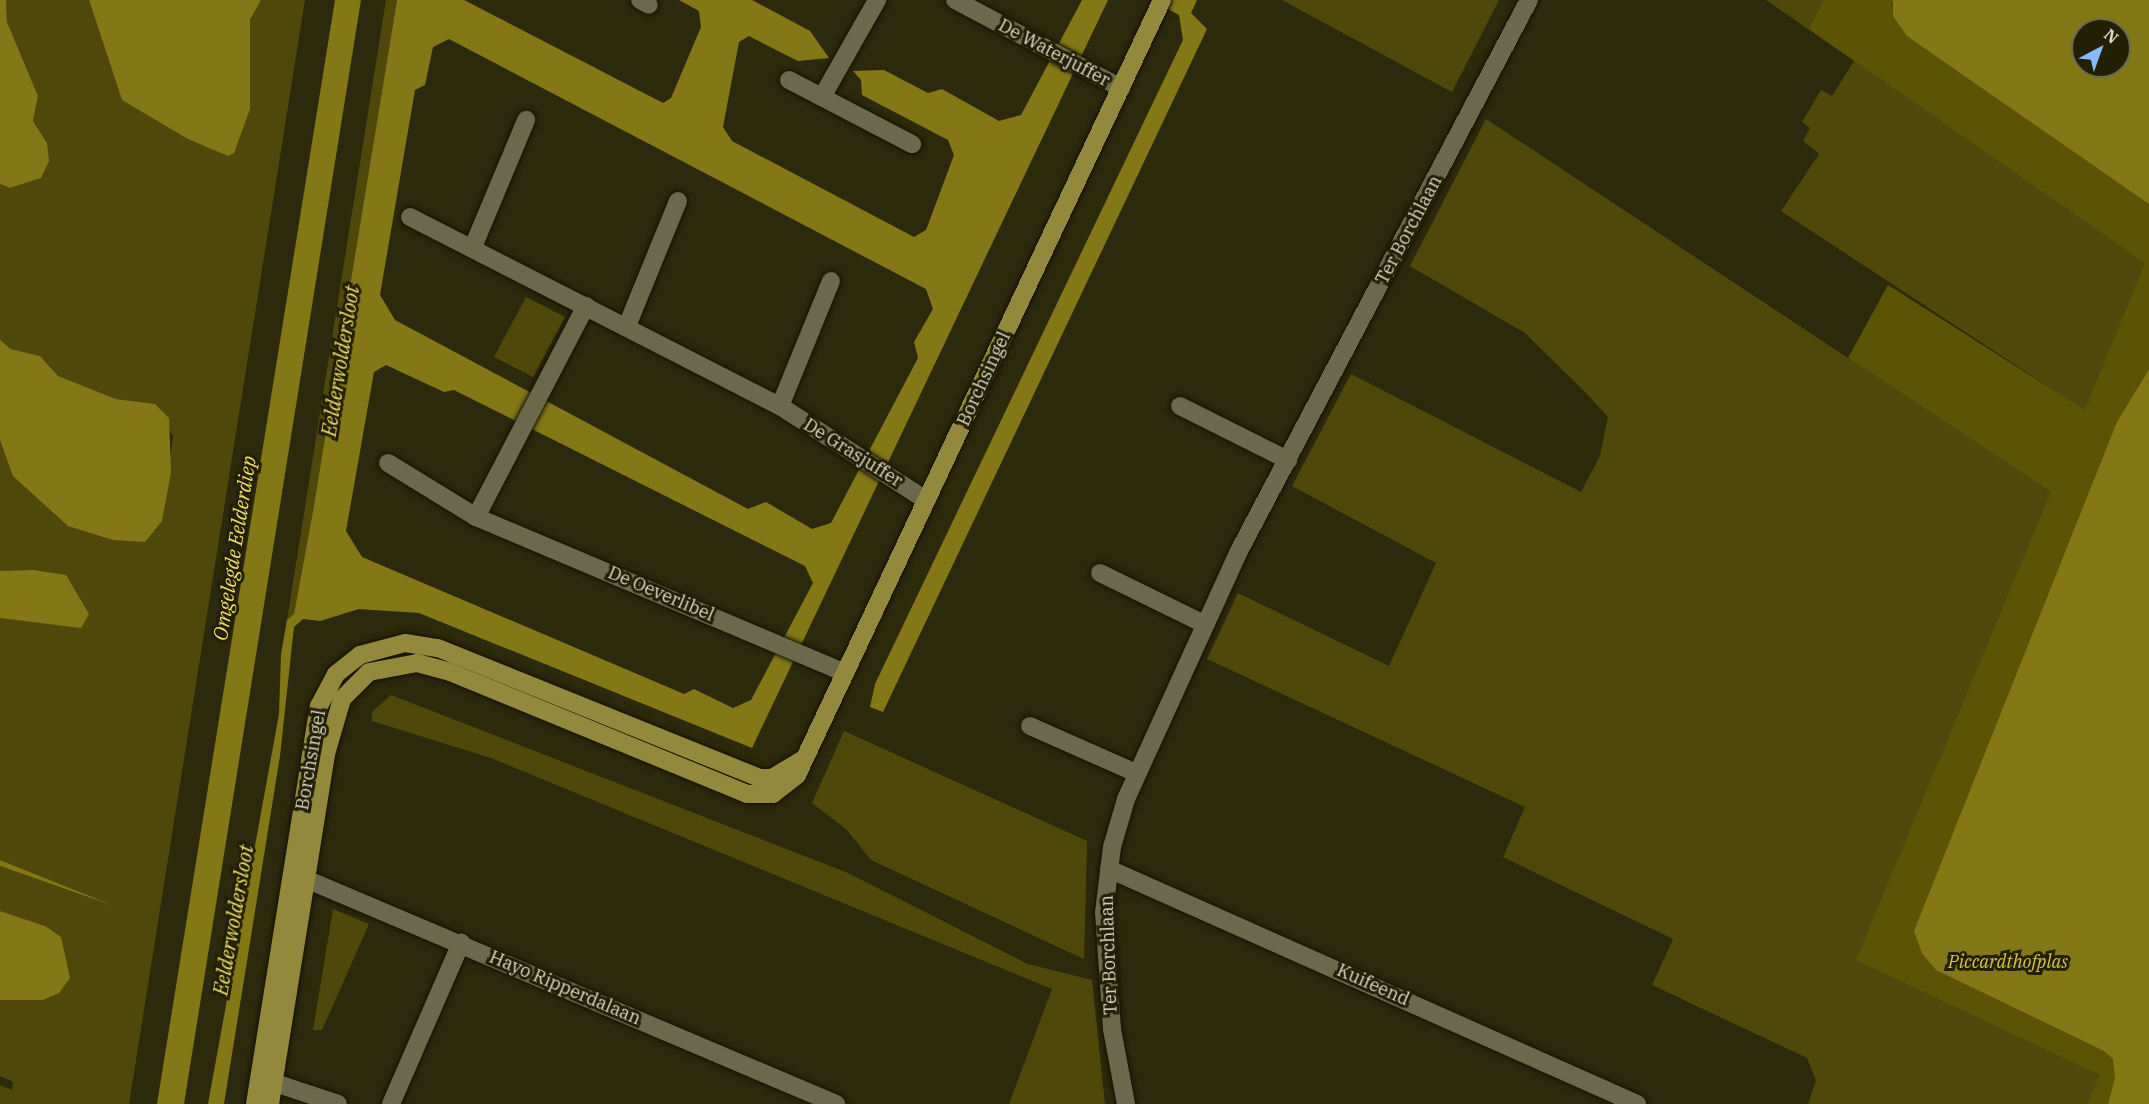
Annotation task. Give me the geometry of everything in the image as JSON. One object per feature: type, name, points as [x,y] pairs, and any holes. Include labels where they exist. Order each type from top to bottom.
[{"type":"main road","name":"Borchsingel","points":[[270,1104],[267,1079],[300,876],[326,754],[342,699],[369,672],[389,664],[417,663],[450,672],[747,794],[786,788],[805,757],[1162,0]]},
{"type":"main road","name":"Borchsingel","points":[[255,1104],[267,1079]]},
{"type":"street","points":[[822,97],[877,0]]},
{"type":"street","name":"De Waterjuffer","points":[[955,0],[1121,88]]},
{"type":"street","name":"Ter Borchlaan","points":[[1126,1104],[1105,939],[1109,869],[1136,773],[1204,624],[1529,0]]},
{"type":"street","points":[[789,80],[912,144]]},
{"type":"street","points":[[474,247],[526,120]]},
{"type":"street","points":[[627,326],[678,201]]},
{"type":"street","name":"De Grasjuffer","points":[[410,217],[474,247],[780,406],[926,500]]},
{"type":"street","points":[[780,406],[831,281]]},
{"type":"street","points":[[476,517],[586,306]]},
{"type":"street","points":[[1180,406],[1288,460]]},
{"type":"street","name":"De Oeverlibel","points":[[388,463],[476,517],[806,655],[844,674]]},
{"type":"street","points":[[1100,573],[1204,624]]},
{"type":"street","points":[[1030,726],[1136,773]]},
{"type":"street","name":"Kuifeend","points":[[1109,869],[1637,1104]]},
{"type":"street","name":"Hayo Ripperdalaan","points":[[300,876],[836,1104]]},
{"type":"street","points":[[392,1104],[461,943]]},
{"type":"street","points":[[267,1079],[338,1104]]},
{"type":"green space","points":[[6,0],[89,0],[122,100],[228,156],[250,109],[250,20],[261,0],[305,0],[129,1104],[0,1104],[0,1085],[12,1090],[13,1082],[0,1076],[0,1000],[43,1000],[45,926],[0,911],[0,866],[117,907],[0,860],[0,618],[81,627],[33,570],[0,571],[0,440],[14,476],[162,521],[173,436],[154,404],[116,399],[58,376],[40,356],[11,349],[0,340],[0,184],[10,188],[41,178],[47,143],[33,121],[38,96],[7,22]]},
{"type":"green space","points":[[386,0],[397,0],[313,511],[294,615],[287,620]]},
{"type":"green space","points":[[1282,0],[1499,0],[1452,92]]},
{"type":"green space","points":[[1766,0],[2149,0],[2149,1104],[1808,1104],[1816,1080],[1807,1058],[1652,985],[1673,939],[1503,857],[1525,807],[1207,659],[1238,593],[1389,666],[1436,563],[1292,486],[1351,374],[1581,492],[1600,456],[1608,417],[1587,394],[1525,333],[1410,266],[1486,119],[2051,492],[2084,410],[1781,211],[1819,154],[1803,141],[1810,128],[1802,122],[1821,90],[1832,96],[1854,61]]},
{"type":"green space","points":[[526,297],[565,317],[533,377],[494,357]]},
{"type":"green space","points":[[391,695],[848,873],[1028,964],[1092,980],[1105,1104],[1009,1104],[1052,989],[491,758],[372,721],[372,712]]},
{"type":"green space","points":[[844,731],[1087,841],[1084,959],[871,860],[846,829],[812,803]]},
{"type":"green space","points":[[333,909],[369,924],[322,1030],[313,1030]]},
{"type":"shaded area","points":[[1824,0],[1893,0],[1890,6],[2149,204],[2149,369],[2138,385],[1936,970],[2104,1051],[2113,1059],[2115,1078],[2108,1104],[2087,1104],[2100,1075],[1856,960],[2051,492],[1848,358],[1888,285],[2085,410],[2145,263],[1809,29]]},
{"type":"water","points":[[0,0],[6,0],[7,22],[38,96],[33,121],[47,143],[49,161],[41,178],[10,188],[0,184]]},
{"type":"water","points":[[89,0],[261,0],[250,20],[250,109],[234,153],[228,156],[188,139],[122,100]]},
{"type":"water","points":[[335,0],[361,0],[184,1104],[157,1104]]},
{"type":"water","name":"Eelderwoldersloot","points":[[397,0],[464,0],[663,103],[671,98],[701,27],[699,11],[679,0],[752,0],[810,31],[829,58],[798,61],[749,36],[739,42],[723,127],[732,141],[914,237],[926,230],[954,155],[948,140],[862,95],[861,80],[853,71],[884,70],[928,93],[942,89],[999,121],[1021,115],[1082,0],[1108,0],[752,748],[419,613],[359,609],[320,621],[303,619],[294,627],[280,756],[224,1104],[208,1104],[279,714],[281,654],[287,620],[294,614]],"holes":[[[449,39],[926,289],[933,309],[914,342],[918,358],[831,523],[812,529],[766,502],[748,509],[395,320],[380,295],[415,90],[425,85],[433,47]],[[386,365],[444,392],[454,390],[805,566],[813,583],[751,700],[733,708],[694,689],[684,694],[362,557],[346,531],[374,372]]]},
{"type":"water","points":[[1152,0],[1197,0],[1191,13],[1207,29],[883,712],[870,707],[875,684],[1183,40],[1179,15]]},
{"type":"water","points":[[1893,0],[2149,0],[2149,204],[1907,36],[1893,16]]},
{"type":"water","points":[[0,340],[11,349],[40,356],[58,376],[116,399],[155,404],[169,418],[171,472],[162,521],[145,542],[113,540],[68,526],[13,476],[0,440]]},
{"type":"water","name":"Piccardthofplas","points":[[2149,369],[2149,1104],[2108,1104],[2115,1078],[2113,1059],[2104,1051],[1936,970],[1922,953],[1914,931],[2117,422]]},
{"type":"water","points":[[33,570],[66,575],[89,614],[81,628],[0,618],[0,571]]},
{"type":"water","points":[[0,860],[117,907],[0,866]]},
{"type":"water","points":[[0,911],[45,926],[61,937],[70,978],[59,993],[43,1000],[0,1000]]},
{"type":"water label","name":"Omgelegde Eelderdiep","points":[[234,548]]}]
